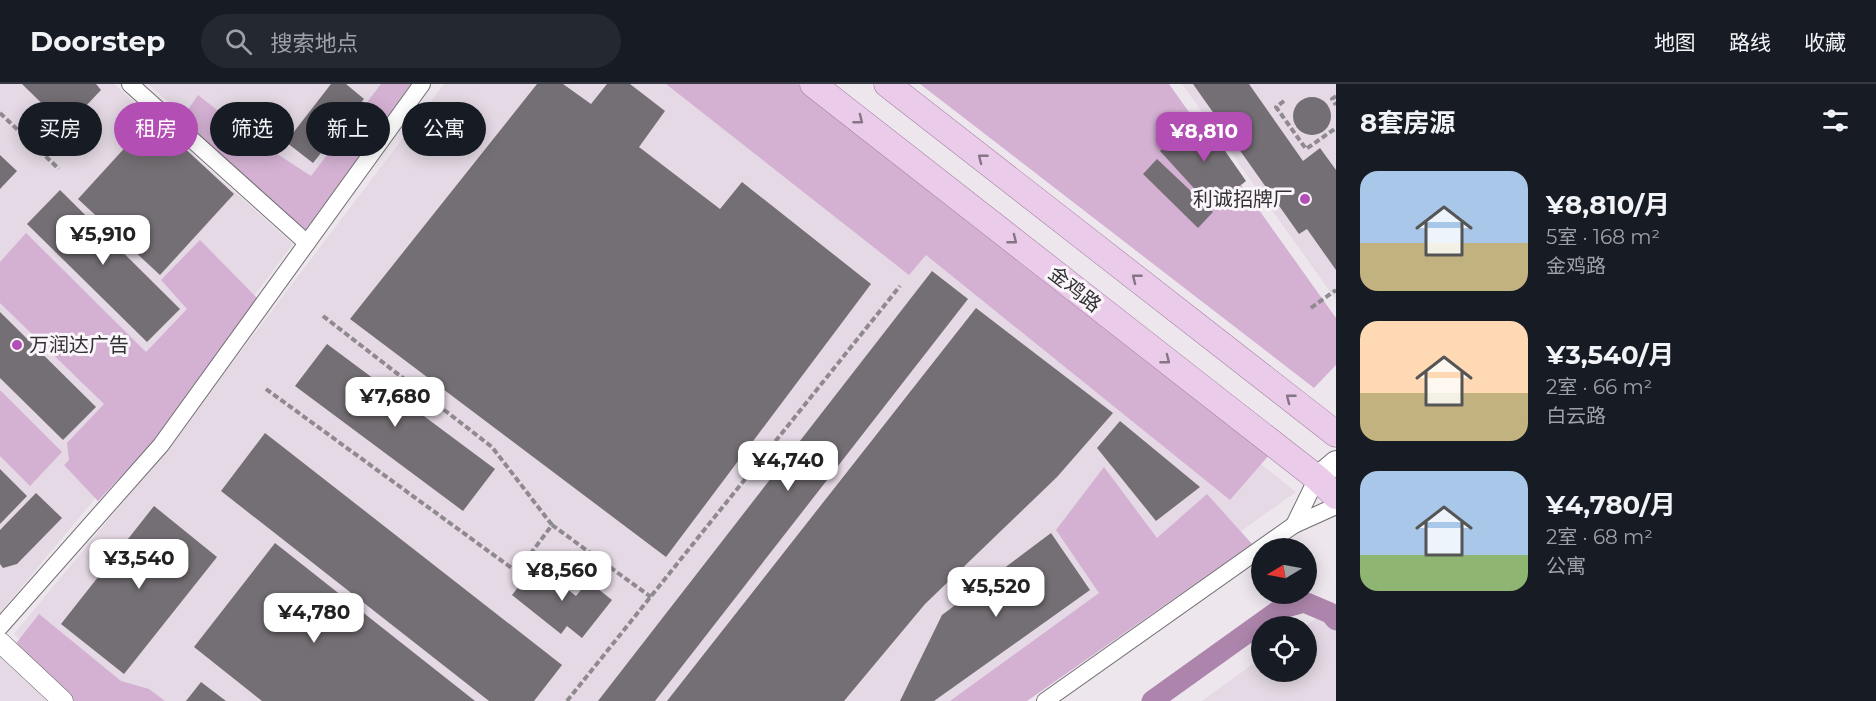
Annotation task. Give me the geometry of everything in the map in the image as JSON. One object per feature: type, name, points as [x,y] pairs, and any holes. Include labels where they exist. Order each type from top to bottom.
[{"type":"main road","name":"金鸡路","points":[[813,84],[1326,470],[1336,496]]},
{"type":"main road","points":[[887,84],[1336,434]]},
{"type":"street","points":[[130,84],[306,243]]},
{"type":"street","points":[[0,627],[161,445],[422,84]]},
{"type":"street","points":[[1294,525],[1326,470]]},
{"type":"street","points":[[1045,701],[1294,525],[1336,506]]},
{"type":"street","points":[[0,642],[63,701]]},
{"type":"path","points":[[1336,96],[1332,99],[1336,105]]},
{"type":"path","points":[[1284,102],[1276,107],[1306,149],[1336,128]]},
{"type":"path","points":[[0,113],[59,169]]},
{"type":"path","points":[[567,701],[900,286]]},
{"type":"path","points":[[1311,308],[1336,290]]},
{"type":"path","points":[[323,316],[492,447],[552,525],[651,597]]},
{"type":"path","points":[[266,389],[518,572],[552,525]]},
{"type":"shaded area","points":[[0,84],[114,84],[134,102],[114,102],[114,156],[195,156],[293,244],[175,402],[0,613]]},
{"type":"shaded area","points":[[148,84],[395,84],[382,102],[306,102],[306,156],[344,156],[301,218],[230,156],[294,156],[294,102],[210,102],[210,138],[198,128],[198,102],[169,102]]},
{"type":"shaded area","points":[[381,84],[411,84],[390,113],[390,102],[367,102]]},
{"type":"shaded area","points":[[444,84],[783,84],[1296,492],[1003,701],[86,701],[14,634],[166,450],[402,139],[402,156],[486,156],[486,102],[430,102]]},
{"type":"shaded area","points":[[666,84],[798,84],[1270,454],[1230,500],[926,255],[909,275]]},
{"type":"shaded area","points":[[920,84],[1169,84],[1336,318],[1336,365],[1314,388]]},
{"type":"shaded area","points":[[1182,84],[1336,84],[1336,300]]},
{"type":"shaded area","points":[[198,95],[210,104],[210,146],[198,135],[198,102],[193,102]]},
{"type":"shaded area","points":[[221,156],[280,156],[311,176],[326,156],[359,156],[305,231]]},
{"type":"shaded area","points":[[26,233],[146,352],[187,309],[161,280],[200,240],[259,300],[154,441],[98,501],[64,465],[69,460],[67,443],[104,404],[0,303],[0,262]]},
{"type":"shaded area","points":[[0,390],[62,452],[30,486],[0,456]]},
{"type":"shaded area","points":[[1104,467],[1157,538],[1207,494],[1251,545],[1027,701],[950,701],[1099,593],[1056,530]]},
{"type":"shaded area","points":[[1336,604],[1336,701],[1202,701],[1251,665],[1251,682],[1317,682],[1317,618]]},
{"type":"shaded area","points":[[39,614],[121,681],[149,689],[165,701],[72,701],[14,646]]},
{"type":"shaded area","points":[[0,642],[57,701],[0,701]]},
{"type":"building","points":[[22,84],[96,84],[101,90],[90,102],[40,102]]},
{"type":"building","points":[[331,84],[346,84],[364,99],[362,102],[317,102]]},
{"type":"building","points":[[537,84],[563,84],[591,104],[607,84],[630,84],[665,111],[639,147],[720,209],[742,182],[871,284],[666,557],[350,319],[480,156],[486,156],[486,148]]},
{"type":"building","name":"利诚招牌厂","points":[[1193,84],[1249,84],[1303,161],[1320,148],[1336,170],[1336,270],[1307,229],[1299,234]]},
{"type":"building","points":[[1312,97],[1325,103],[1331,116],[1325,129],[1312,135],[1299,129],[1293,116],[1299,103]]},
{"type":"building","points":[[306,116],[306,156],[319,156],[313,163],[294,148],[294,132]]},
{"type":"building","points":[[1202,118],[1246,181],[1212,208],[1160,151]]},
{"type":"building","points":[[0,155],[17,171],[0,189]]},
{"type":"building","points":[[117,156],[193,156],[234,194],[160,275],[78,199]]},
{"type":"building","points":[[1157,159],[1213,212],[1198,228],[1143,174]]},
{"type":"building","points":[[60,190],[180,309],[147,342],[27,224]]},
{"type":"building","points":[[932,271],[968,299],[655,701],[598,701]]},
{"type":"building","points":[[976,308],[1113,413],[1057,477],[925,604],[844,701],[667,701]]},
{"type":"building","name":"万润达广告","points":[[0,312],[96,407],[63,440],[0,378]]},
{"type":"building","points":[[327,344],[495,469],[463,511],[295,386]]},
{"type":"building","points":[[1120,421],[1200,487],[1156,521],[1097,448]]},
{"type":"building","points":[[265,433],[562,665],[534,701],[489,701],[221,491]]},
{"type":"building","points":[[0,469],[27,496],[0,524]]},
{"type":"building","points":[[36,493],[62,518],[17,564],[3,568],[0,564],[0,530]]},
{"type":"building","points":[[154,506],[217,557],[124,674],[61,624]]},
{"type":"building","points":[[1051,533],[1090,590],[934,701],[900,701],[942,615]]},
{"type":"building","points":[[275,543],[475,701],[262,701],[194,647]]},
{"type":"building","points":[[536,565],[576,596],[588,581],[612,600],[582,638],[567,626],[561,634],[512,595]]},
{"type":"building","points":[[201,682],[226,701],[186,701]]},
{"type":"waterway","points":[[1152,701],[1282,608],[1304,602],[1330,613],[1336,620]]},
{"type":"place","name":"利诚招牌厂","points":[[1305,199]]},
{"type":"place","name":"万润达广告","points":[[17,345]]}]
